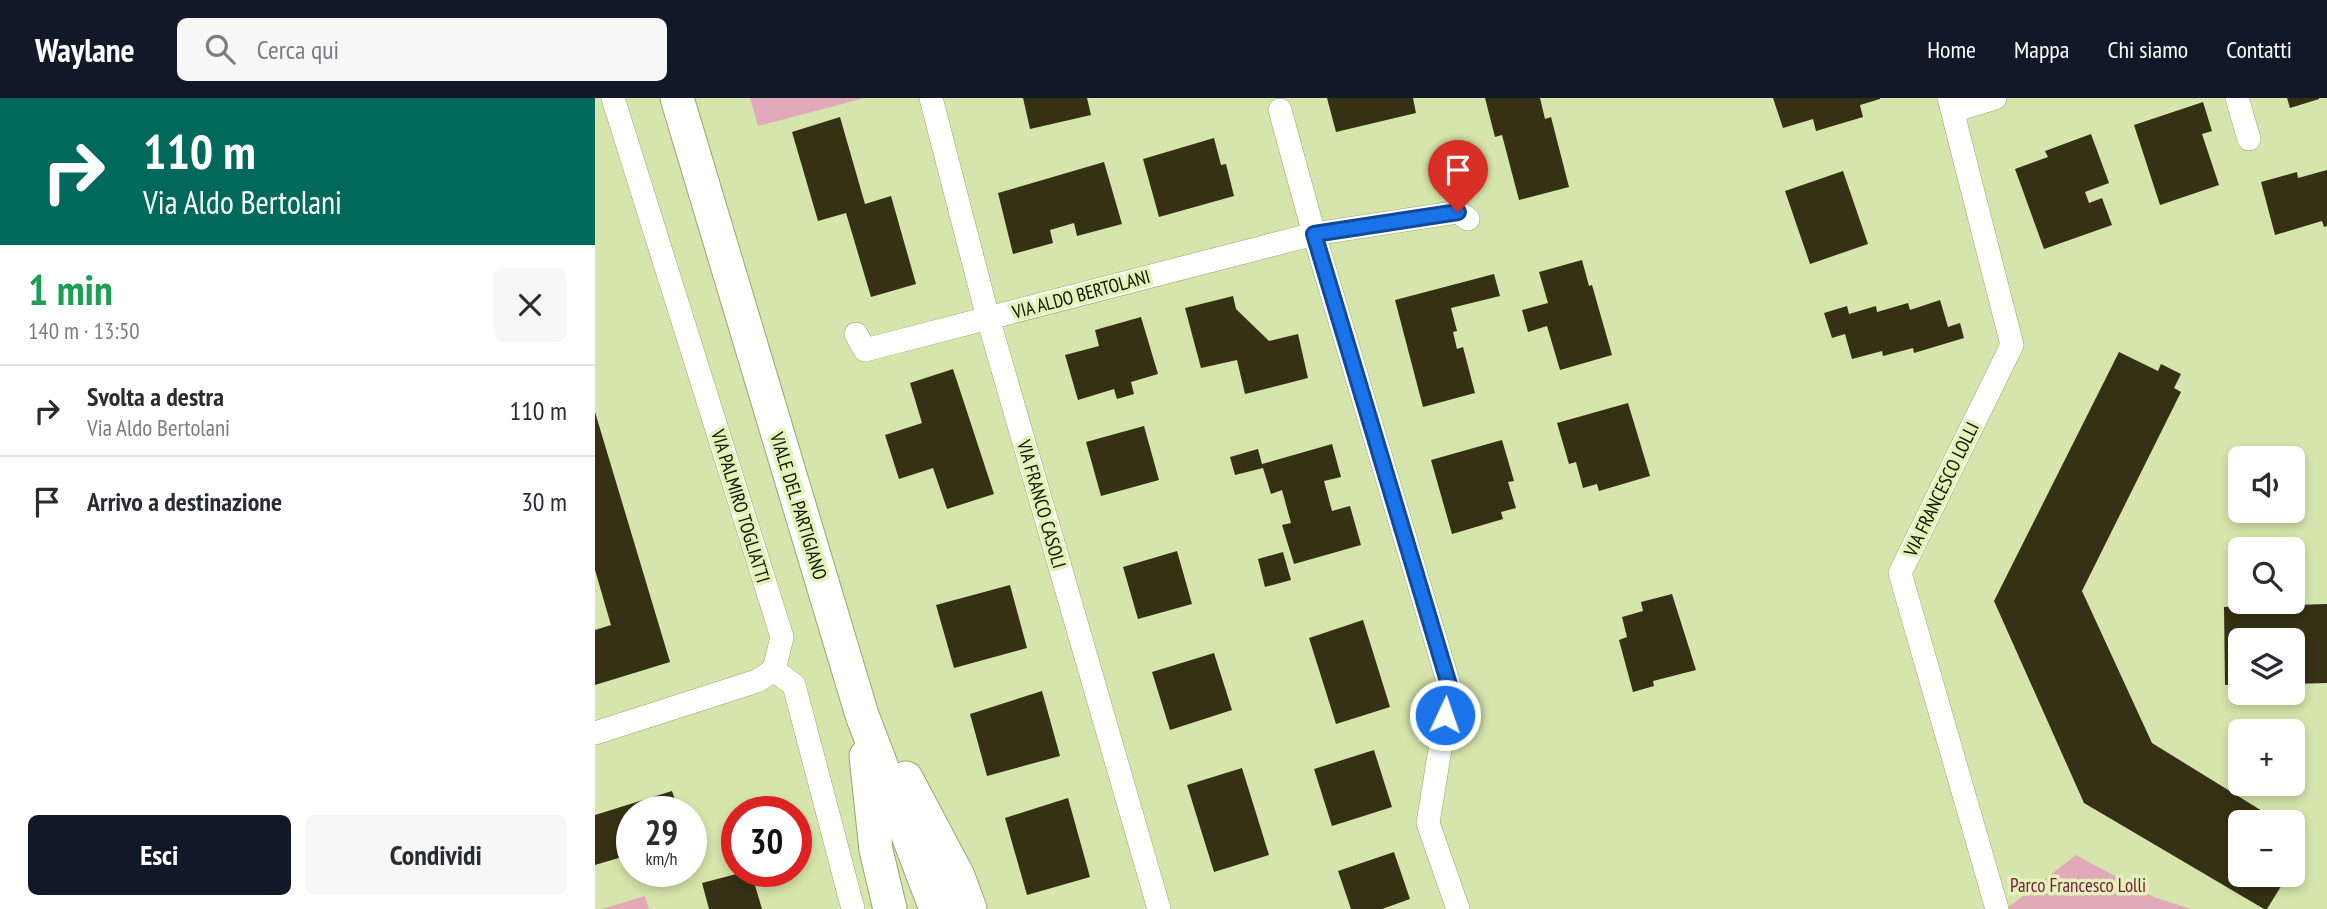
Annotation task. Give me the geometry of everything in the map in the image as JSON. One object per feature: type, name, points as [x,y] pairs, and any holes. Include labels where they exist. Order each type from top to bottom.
[{"type":"main road","name":"VIALE DEL PARTIGIANO","points":[[677,98],[862,715],[936,909]]},
{"type":"main road","points":[[848,668],[958,876],[970,909]]},
{"type":"main road","points":[[862,715],[876,850],[890,909]]},
{"type":"street","name":"VIA PALMIRO TOGLIATTI","points":[[613,98],[782,637],[774,670]]},
{"type":"street","name":"VIA FRANCO CASOLI","points":[[931,98],[988,318],[1159,909]]},
{"type":"street","name":"VIA FRANCESCO LOLLI","points":[[1995,98],[1951,104],[2012,345],[1900,573],[1997,909]]},
{"type":"street","points":[[2237,98],[2249,139]]},
{"type":"street","points":[[1280,110],[1314,234],[1450,688],[1428,823],[1458,909]]},
{"type":"street","name":"VIA ALDO BERTOLANI","points":[[856,334],[865,350],[1314,234],[1458,212],[1468,219]]},
{"type":"street","points":[[595,733],[757,681],[774,670],[794,685],[853,909]]},
{"type":"green space","points":[[750,98],[865,98],[758,126]]},
{"type":"green space","name":"Parco Francesco Lolli","points":[[2076,855],[2154,897],[2191,909],[2006,909]]},
{"type":"green space","points":[[645,896],[649,909],[602,909]]},
{"type":"building","points":[[1023,98],[1087,98],[1091,115],[1030,129]]},
{"type":"building","points":[[1327,98],[1413,98],[1416,113],[1336,132]]},
{"type":"building","points":[[1485,98],[1540,98],[1545,119],[1551,117],[1569,187],[1519,200],[1502,135],[1495,137]]},
{"type":"building","points":[[1773,98],[1880,99],[1860,105],[1863,117],[1816,131],[1813,119],[1783,128]]},
{"type":"building","points":[[2287,98],[2319,98],[2319,99],[2290,108]]},
{"type":"building","points":[[2203,102],[2212,131],[2202,134],[2219,185],[2160,205],[2134,125]]},
{"type":"building","points":[[840,117],[865,204],[891,196],[916,284],[871,297],[846,213],[818,221],[792,132]]},
{"type":"building","points":[[2091,134],[2109,183],[2085,192],[2089,203],[2102,198],[2112,225],[2044,249],[2015,169],[2048,157],[2045,151]]},
{"type":"building","points":[[1214,138],[1221,165],[1226,164],[1234,196],[1159,217],[1143,159]]},
{"type":"building","points":[[1104,162],[1122,224],[1077,236],[1074,223],[1050,230],[1053,243],[1013,254],[998,193]]},
{"type":"building","points":[[2327,170],[2327,226],[2324,227],[2322,221],[2275,235],[2261,182],[2297,172],[2298,178]]},
{"type":"building","points":[[1843,171],[1868,244],[1810,264],[1785,191]]},
{"type":"building","points":[[1582,260],[1612,355],[1560,370],[1547,326],[1528,332],[1522,310],[1548,303],[1539,272]]},
{"type":"building","points":[[1494,274],[1500,296],[1451,308],[1457,331],[1453,332],[1457,349],[1463,347],[1475,393],[1423,407],[1395,300]]},
{"type":"building","points":[[1233,296],[1236,309],[1269,341],[1298,334],[1308,378],[1245,394],[1237,360],[1201,368],[1185,308]]},
{"type":"building","points":[[1940,300],[1948,327],[1960,323],[1964,338],[1914,353],[1913,348],[1883,356],[1882,351],[1852,359],[1845,334],[1832,338],[1824,313],[1847,306],[1849,314],[1876,306],[1877,312],[1908,303],[1910,310]]},
{"type":"building","points":[[1141,317],[1158,374],[1131,382],[1134,394],[1117,399],[1114,389],[1078,400],[1065,355],[1099,346],[1095,330]]},
{"type":"building","points":[[2119,352],[2158,371],[2161,364],[2181,374],[2174,388],[2181,392],[2082,591],[2152,743],[2228,790],[2228,796],[2238,796],[2261,810],[2228,810],[2228,887],[2281,887],[2267,909],[2264,909],[2084,803],[1994,601]]},
{"type":"building","points":[[953,369],[994,494],[947,509],[933,468],[899,479],[885,435],[922,423],[910,383]]},
{"type":"building","points":[[1628,403],[1650,476],[1599,491],[1597,484],[1583,488],[1576,462],[1569,464],[1557,423]]},
{"type":"building","points":[[595,412],[670,662],[595,685],[595,630],[611,625],[595,570]]},
{"type":"building","points":[[1144,426],[1159,480],[1101,496],[1086,442]]},
{"type":"building","points":[[1502,440],[1514,481],[1508,482],[1516,508],[1501,512],[1503,519],[1452,534],[1431,460]]},
{"type":"building","points":[[1332,444],[1341,477],[1324,481],[1332,511],[1350,506],[1361,545],[1294,564],[1282,525],[1291,523],[1282,490],[1271,494],[1263,468],[1235,475],[1230,457],[1258,449],[1262,464]]},
{"type":"building","points":[[1177,551],[1192,604],[1138,619],[1123,567]]},
{"type":"building","points":[[1283,552],[1291,580],[1265,587],[1258,559]]},
{"type":"building","points":[[1010,585],[1027,648],[954,668],[936,605]]},
{"type":"building","points":[[1672,594],[1696,670],[1653,681],[1654,686],[1633,692],[1619,640],[1627,637],[1622,617],[1643,611],[1641,602]]},
{"type":"building","points":[[2327,604],[2327,683],[2305,684],[2305,628],[2228,628],[2228,685],[2225,685],[2224,607],[2228,607],[2228,614],[2305,614],[2305,605]]},
{"type":"building","points":[[1363,620],[1390,707],[1336,724],[1309,638]]},
{"type":"building","points":[[1214,653],[1232,710],[1170,730],[1152,672]]},
{"type":"building","points":[[1042,691],[1060,756],[987,776],[970,714]]},
{"type":"building","points":[[1374,750],[1392,807],[1332,826],[1314,769]]},
{"type":"building","points":[[1242,768],[1269,855],[1214,872],[1187,785]]},
{"type":"building","points":[[672,791],[674,796],[656,796]]},
{"type":"building","points":[[1068,798],[1090,877],[1027,895],[1005,818]]},
{"type":"building","points":[[616,808],[616,859],[595,865],[595,815]]},
{"type":"building","points":[[1394,852],[1410,899],[1382,909],[1351,909],[1338,871]]},
{"type":"building","points":[[721,878],[721,887],[755,887],[762,909],[709,909],[703,887],[707,887],[707,882]]},
{"type":"route","points":[[1445,715],[1450,688],[1314,234],[1458,212]]}]
